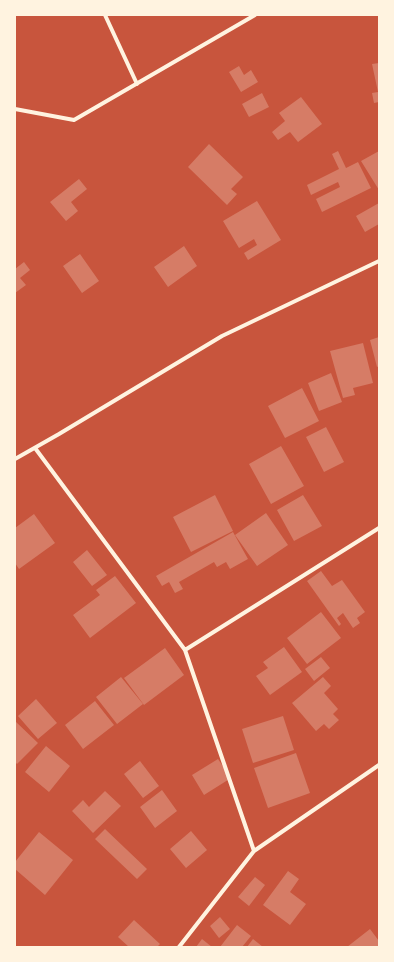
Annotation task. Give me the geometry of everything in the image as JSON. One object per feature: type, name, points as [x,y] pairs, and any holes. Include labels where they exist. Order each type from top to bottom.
[{"type":"street","points":[[105,15],[136,84]]},
{"type":"street","points":[[15,109],[74,120],[255,15]]},
{"type":"street","points":[[15,459],[222,336],[379,261]]},
{"type":"street","points":[[35,448],[185,650],[254,851]]},
{"type":"street","points":[[185,650],[379,528]]},
{"type":"street","points":[[178,947],[254,851],[379,765]]},
{"type":"building","points":[[379,63],[379,102],[374,103],[372,93],[378,92],[372,64]]},
{"type":"building","points":[[239,66],[244,75],[251,70],[258,82],[241,92],[229,72]]},
{"type":"building","points":[[262,93],[269,107],[249,117],[242,104]]},
{"type":"building","points":[[301,97],[322,124],[298,142],[290,132],[278,140],[272,132],[285,121],[279,113]]},
{"type":"building","points":[[209,144],[243,177],[231,189],[237,194],[227,205],[188,167]]},
{"type":"building","points":[[338,151],[346,168],[358,162],[371,188],[322,212],[316,199],[340,187],[338,182],[311,195],[307,185],[339,169],[332,154]]},
{"type":"building","points":[[379,151],[379,190],[361,161]]},
{"type":"building","points":[[79,179],[87,189],[71,202],[78,211],[66,221],[50,202]]},
{"type":"building","points":[[257,201],[281,240],[248,260],[244,253],[257,245],[254,239],[239,248],[223,221]]},
{"type":"building","points":[[379,203],[379,224],[365,232],[356,216]]},
{"type":"building","points":[[184,246],[197,266],[168,287],[154,267]]},
{"type":"building","points":[[80,254],[99,281],[82,293],[63,266]]},
{"type":"building","points":[[24,262],[30,270],[20,278],[26,285],[15,293],[15,269]]},
{"type":"building","points":[[379,337],[379,366],[377,367],[370,340]]},
{"type":"building","points":[[363,343],[373,383],[353,388],[355,395],[343,398],[330,351]]},
{"type":"building","points":[[331,373],[342,402],[319,411],[308,383]]},
{"type":"building","points":[[302,388],[319,421],[285,438],[268,406]]},
{"type":"building","points":[[326,427],[344,462],[324,472],[306,437]]},
{"type":"building","points":[[281,446],[304,486],[271,504],[249,464]]},
{"type":"building","points":[[215,495],[233,531],[191,552],[173,517]]},
{"type":"building","points":[[303,495],[322,526],[294,541],[277,510]]},
{"type":"building","points":[[266,513],[288,545],[257,566],[235,535]]},
{"type":"building","points":[[34,514],[55,543],[19,569],[15,563],[15,528]]},
{"type":"building","points":[[233,532],[248,559],[230,569],[226,562],[217,567],[214,562],[179,582],[183,589],[175,593],[169,582],[162,586],[156,576]]},
{"type":"building","points":[[87,550],[107,575],[92,586],[73,562]]},
{"type":"building","points":[[321,571],[332,586],[342,580],[365,612],[357,618],[360,623],[353,628],[343,613],[337,618],[341,624],[339,626],[307,581]]},
{"type":"building","points":[[115,576],[136,603],[90,638],[73,615],[100,595],[96,590]]},
{"type":"building","points":[[321,612],[341,638],[307,664],[287,638]]},
{"type":"building","points":[[284,647],[302,672],[270,695],[256,676],[268,668],[263,662]]},
{"type":"building","points":[[165,648],[184,675],[144,705],[124,678]]},
{"type":"building","points":[[321,657],[330,668],[314,681],[305,669]]},
{"type":"building","points":[[121,677],[143,704],[117,724],[96,697]]},
{"type":"building","points":[[323,677],[331,686],[324,693],[338,709],[333,714],[339,720],[329,729],[324,724],[316,731],[292,703]]},
{"type":"building","points":[[36,699],[57,723],[38,739],[18,716]]},
{"type":"building","points":[[95,701],[114,725],[83,749],[65,725]]},
{"type":"building","points":[[283,716],[294,750],[253,763],[242,729]]},
{"type":"building","points":[[15,721],[38,743],[17,764],[15,762]]},
{"type":"building","points":[[46,746],[70,766],[49,792],[25,772]]},
{"type":"building","points":[[296,753],[310,793],[268,808],[254,768]]},
{"type":"building","points":[[218,759],[231,778],[204,795],[192,775]]},
{"type":"building","points":[[140,761],[159,786],[143,798],[124,774]]},
{"type":"building","points":[[162,790],[177,811],[155,828],[140,807]]},
{"type":"building","points":[[105,791],[121,806],[93,833],[72,811],[83,800],[89,807]]},
{"type":"building","points":[[105,829],[147,869],[137,879],[95,839]]},
{"type":"building","points":[[191,831],[207,850],[186,868],[170,849]]},
{"type":"building","points":[[39,832],[73,860],[45,895],[15,869],[15,862]]},
{"type":"building","points":[[288,871],[299,879],[290,892],[306,904],[290,925],[263,905]]},
{"type":"building","points":[[255,877],[265,885],[249,906],[238,897]]},
{"type":"building","points":[[220,917],[230,929],[219,938],[210,926]]},
{"type":"building","points":[[134,920],[160,944],[157,947],[129,947],[118,937]]},
{"type":"building","points":[[237,925],[251,936],[242,947],[220,947]]},
{"type":"building","points":[[370,929],[379,941],[379,947],[347,947]]},
{"type":"building","points":[[202,939],[212,947],[196,947]]},
{"type":"building","points":[[253,939],[263,947],[247,947]]}]
